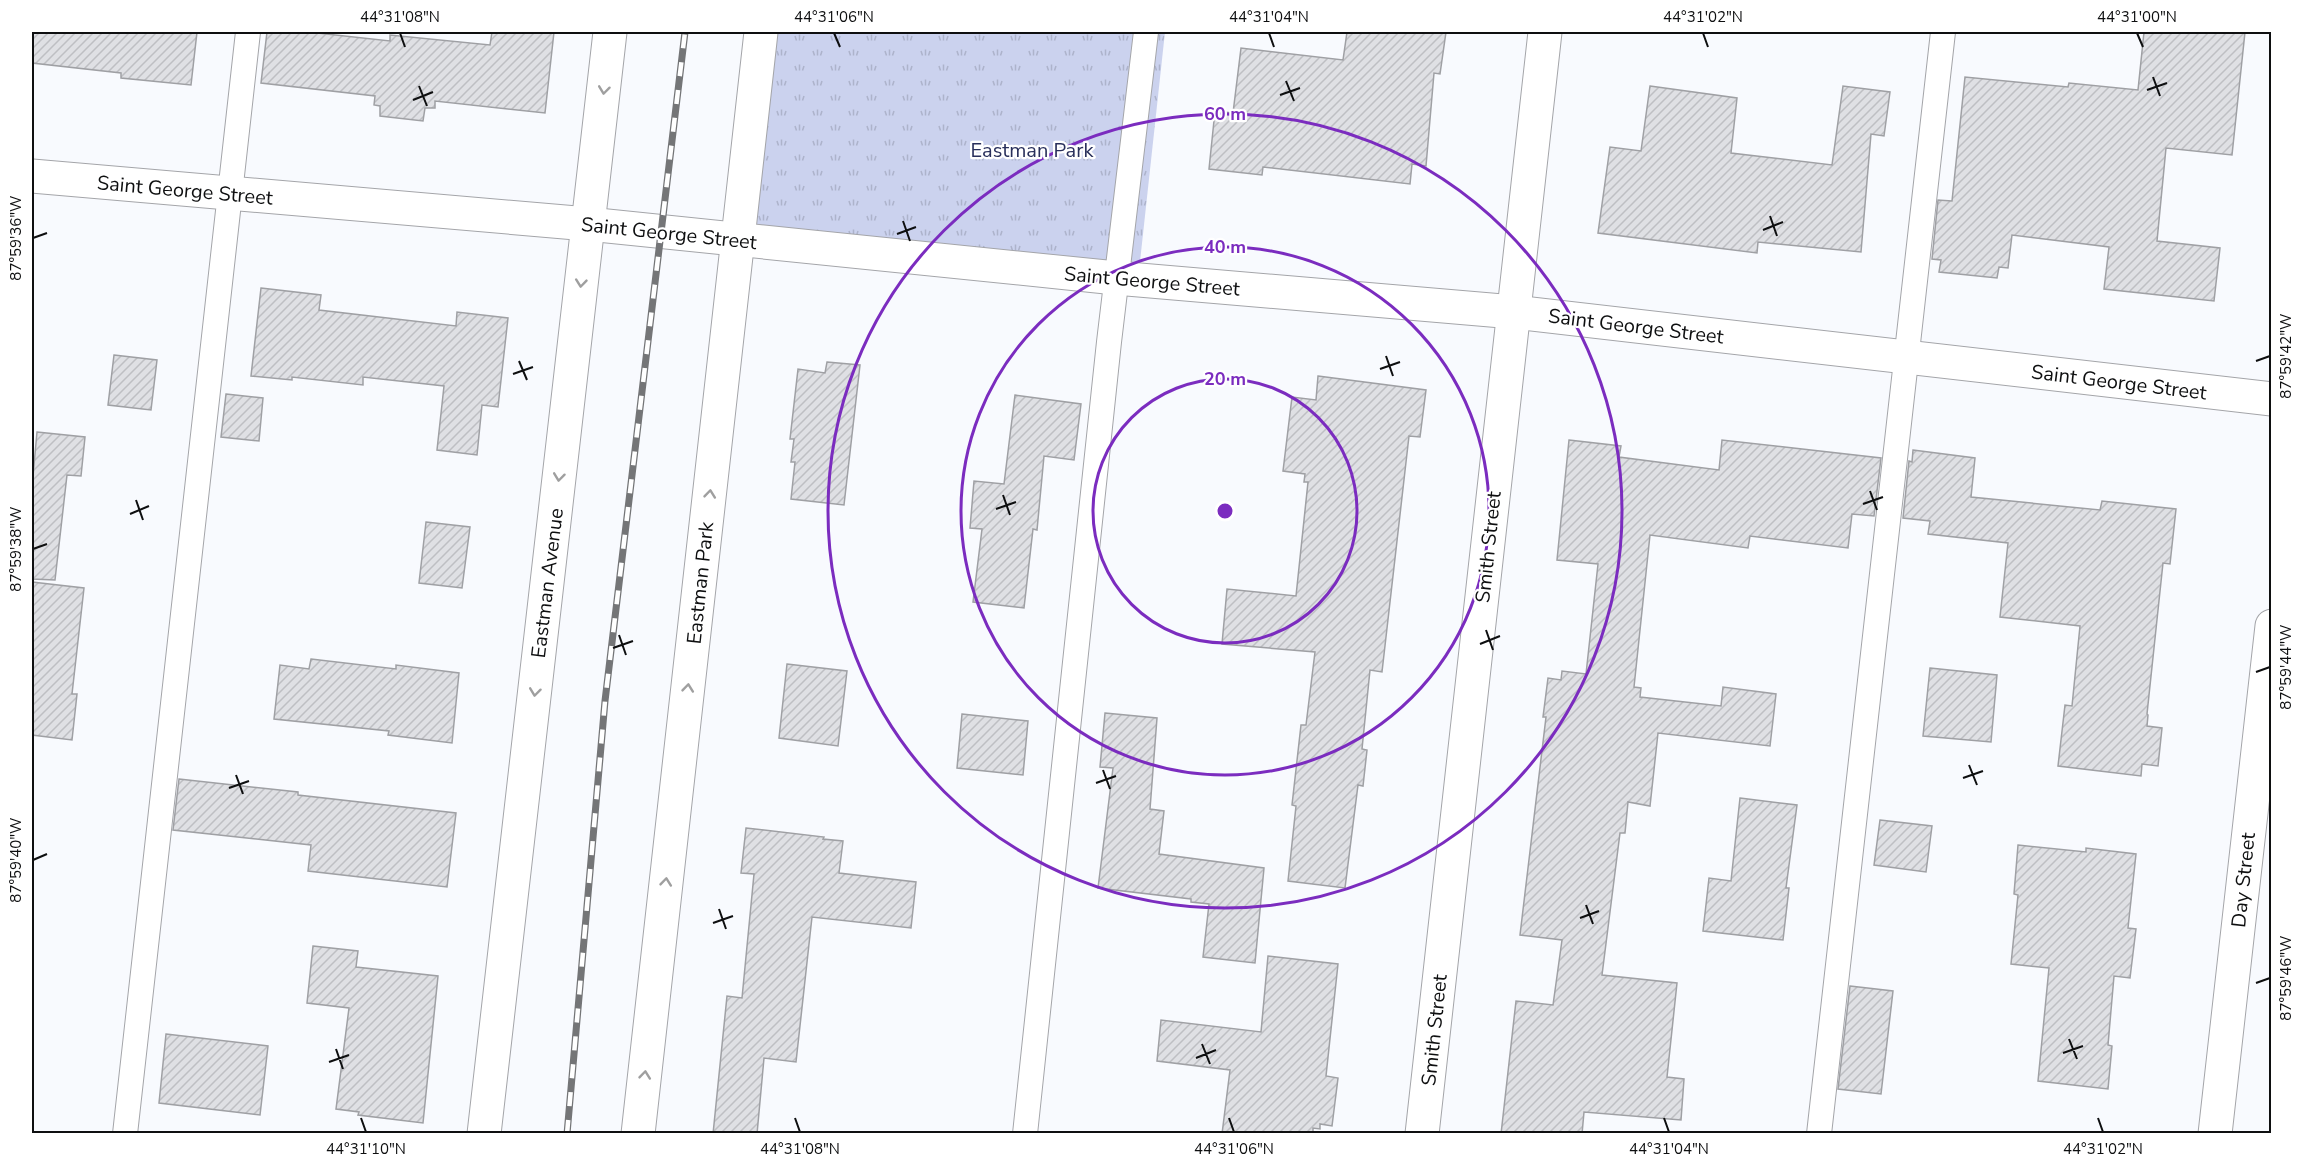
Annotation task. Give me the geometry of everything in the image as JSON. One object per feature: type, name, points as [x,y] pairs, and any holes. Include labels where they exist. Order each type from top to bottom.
[{"type":"street","name":"Eastman Avenue","points":[[484,1134],[610,32]]},
{"type":"street","name":"Eastman Park","points":[[638,1134],[761,32]]},
{"type":"street","name":"Smith Street","points":[[1422,1134],[1545,32]]},
{"type":"street","name":"Saint George Street","points":[[32,176],[588,224],[1116,278],[1514,312],[2271,399]]},
{"type":"street","name":"Day Street","points":[[2215,1134],[2271,626]]},
{"type":"lane","points":[[125,1134],[248,32]]},
{"type":"lane","points":[[1025,1134],[1116,278],[1146,32]]},
{"type":"lane","points":[[1820,1134],[1943,32]]},
{"type":"green space","name":"Eastman Park","points":[[761,32],[1165,32],[1138,280],[738,240]]},
{"type":"building","points":[[32,32],[197,32],[191,85],[121,78],[121,73],[32,63]]},
{"type":"building","points":[[267,32],[308,32],[390,41],[390,35],[490,45],[492,32],[554,32],[545,113],[435,101],[435,108],[425,108],[423,121],[380,116],[380,106],[374,105],[375,96],[261,83]]},
{"type":"building","points":[[1347,32],[1446,32],[1440,74],[1434,73],[1426,166],[1412,164],[1410,184],[1263,167],[1262,175],[1209,169],[1215,111],[1233,113],[1241,48],[1343,60]]},
{"type":"building","points":[[2144,32],[2245,32],[2232,155],[2166,148],[2157,241],[2220,248],[2214,301],[2104,289],[2109,247],[2012,235],[2008,268],[1999,267],[1997,278],[1939,272],[1941,260],[1932,259],[1938,200],[1952,201],[1965,77],[2068,87],[2069,83],[2138,90]]},
{"type":"building","points":[[1650,86],[1737,98],[1731,153],[1832,165],[1843,86],[1890,92],[1884,136],[1871,134],[1861,252],[1758,242],[1757,253],[1598,233],[1610,147],[1641,151]]},
{"type":"building","points":[[261,288],[321,295],[319,310],[456,326],[457,312],[508,318],[498,407],[482,405],[477,455],[437,450],[444,386],[363,377],[363,385],[292,377],[292,380],[251,376]]},
{"type":"building","points":[[114,355],[157,360],[151,410],[108,405]]},
{"type":"building","points":[[827,362],[860,365],[844,505],[791,499],[795,462],[791,462],[794,439],[790,439],[798,369],[825,373]]},
{"type":"building","points":[[1318,376],[1426,390],[1420,437],[1409,436],[1382,672],[1370,670],[1362,749],[1367,750],[1363,786],[1358,785],[1345,888],[1288,881],[1296,806],[1292,805],[1301,725],[1306,725],[1315,652],[1222,644],[1227,589],[1296,596],[1308,482],[1304,482],[1305,474],[1283,471],[1292,397],[1316,400]]},
{"type":"building","points":[[226,394],[263,398],[259,441],[221,437]]},
{"type":"building","points":[[1015,395],[1081,404],[1074,460],[1044,456],[1037,530],[1033,529],[1024,608],[973,602],[982,529],[970,528],[974,481],[1004,484]]},
{"type":"building","points":[[37,432],[85,437],[81,476],[67,475],[55,580],[32,579],[32,487]]},
{"type":"building","points":[[1569,440],[1621,446],[1619,457],[1719,470],[1722,440],[1881,458],[1874,516],[1852,514],[1848,548],[1750,536],[1748,548],[1650,535],[1634,687],[1641,688],[1640,697],[1721,706],[1723,687],[1776,694],[1770,746],[1658,733],[1650,806],[1628,802],[1625,833],[1620,833],[1602,975],[1677,983],[1667,1077],[1684,1079],[1681,1120],[1584,1112],[1582,1134],[1501,1134],[1516,1001],[1553,1005],[1562,940],[1520,935],[1546,717],[1543,717],[1548,678],[1561,680],[1562,671],[1586,674],[1598,564],[1557,560]]},
{"type":"building","points":[[1913,450],[1975,458],[1971,497],[2100,510],[2102,501],[2176,509],[2170,564],[2163,563],[2147,714],[2147,726],[2162,728],[2158,766],[2142,764],[2141,776],[2058,766],[2065,705],[2072,706],[2080,626],[2000,617],[2008,543],[1928,534],[1930,521],[1903,518],[1909,461],[1912,462]]},
{"type":"building","points":[[426,522],[470,527],[462,588],[419,583]]},
{"type":"building","points":[[32,582],[84,588],[72,694],[77,694],[72,740],[32,735]]},
{"type":"building","points":[[311,659],[396,669],[396,665],[459,673],[452,743],[388,735],[389,731],[274,719],[280,665],[309,669]]},
{"type":"building","points":[[787,664],[847,671],[838,746],[779,738]]},
{"type":"building","points":[[1930,668],[1997,675],[1991,742],[1923,736]]},
{"type":"building","points":[[1105,713],[1157,718],[1150,809],[1164,811],[1159,854],[1264,868],[1255,963],[1203,957],[1209,904],[1191,902],[1191,899],[1098,888],[1113,768],[1100,767]]},
{"type":"building","points":[[962,714],[1028,721],[1023,775],[957,768]]},
{"type":"building","points":[[179,779],[456,813],[447,887],[308,871],[311,845],[173,830]]},
{"type":"building","points":[[1740,798],[1797,805],[1786,888],[1789,888],[1783,940],[1703,931],[1709,878],[1731,881]]},
{"type":"building","points":[[1880,820],[1932,826],[1926,872],[1874,865]]},
{"type":"building","points":[[746,828],[843,841],[839,873],[916,882],[911,928],[812,917],[796,1062],[764,1058],[757,1134],[713,1134],[727,996],[742,998],[754,874],[741,873]]},
{"type":"building","points":[[2018,845],[2086,852],[2086,848],[2136,854],[2128,928],[2136,929],[2130,978],[2114,976],[2108,1045],[2112,1046],[2108,1089],[2038,1081],[2049,968],[2011,964],[2018,895],[2014,894]]},
{"type":"building","points":[[313,946],[358,951],[356,967],[438,976],[423,1123],[358,1115],[359,1112],[336,1109],[349,1008],[307,1003]]},
{"type":"building","points":[[1268,956],[1338,964],[1326,1076],[1338,1078],[1332,1126],[1320,1124],[1320,1129],[1313,1128],[1313,1134],[1222,1134],[1230,1070],[1157,1061],[1161,1020],[1261,1032]]},
{"type":"building","points":[[1850,986],[1893,991],[1881,1094],[1838,1089]]},
{"type":"building","points":[[166,1034],[268,1046],[260,1115],[159,1103]]},
{"type":"railway","points":[[567,1134],[605,701],[685,32]]}]
